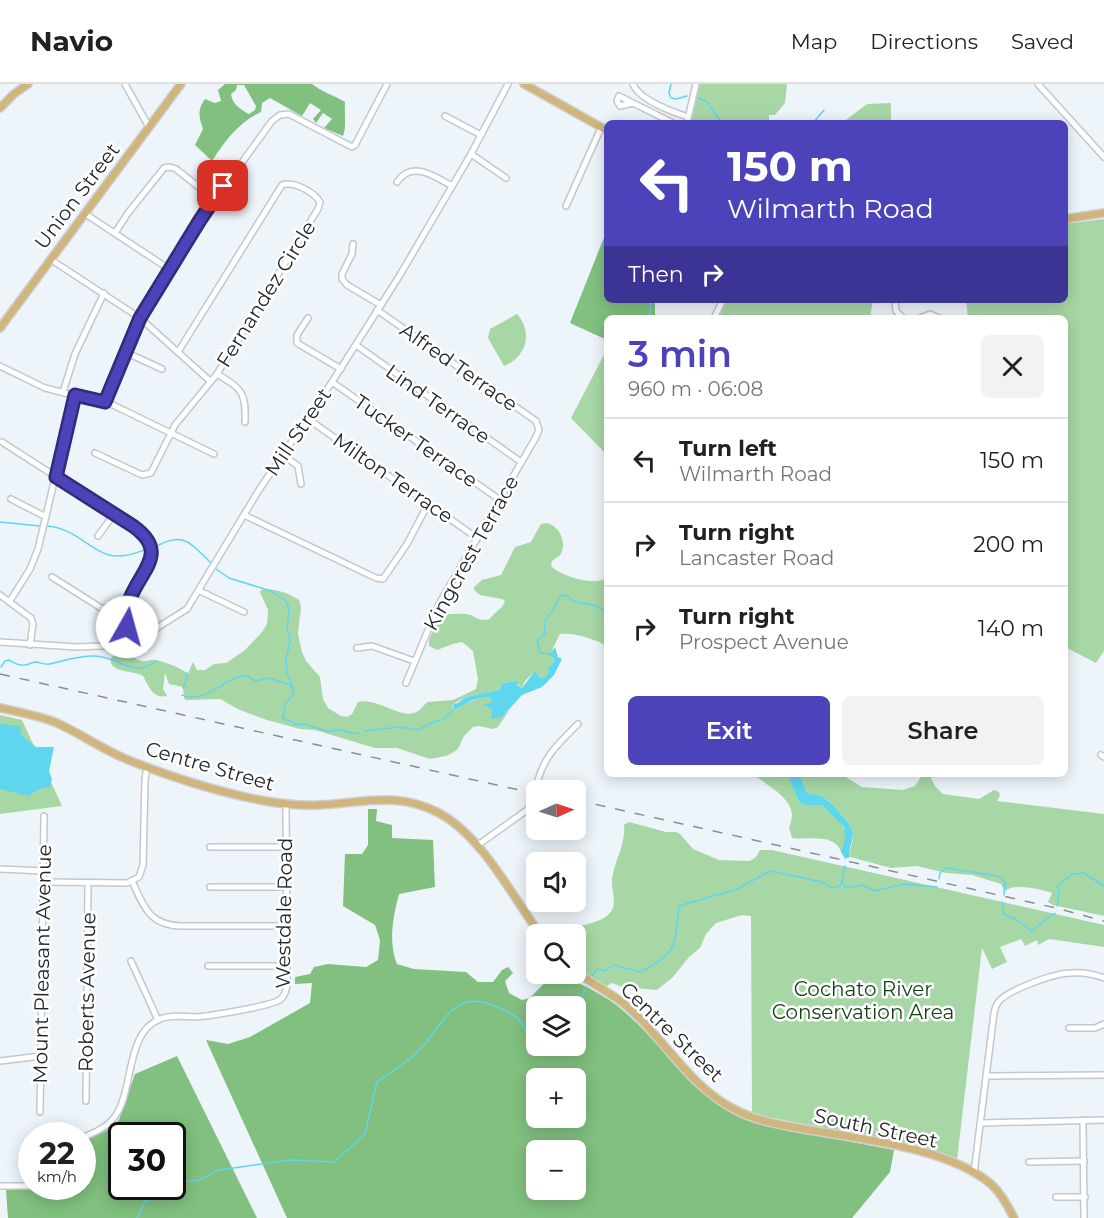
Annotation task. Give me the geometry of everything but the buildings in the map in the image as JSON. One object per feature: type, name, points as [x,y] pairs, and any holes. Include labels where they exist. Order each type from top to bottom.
[{"type":"main road","points":[[0,108],[14,93],[28,84]]},
{"type":"main road","name":"Union Street","points":[[0,328],[181,84]]},
{"type":"main road","points":[[524,84],[604,129]]},
{"type":"main road","points":[[1068,219],[1104,213]]},
{"type":"main road","name":"Centre Street","points":[[0,708],[50,721],[112,753],[147,767],[245,797],[286,804],[320,805],[379,798],[406,801],[428,808],[462,828],[478,845],[533,924]]},
{"type":"main road","name":"Centre Street","points":[[586,979],[627,1007],[704,1088],[722,1102],[745,1114]]},
{"type":"main road","name":"South Street","points":[[745,1114],[769,1122],[912,1149],[943,1159],[974,1173],[996,1189],[1014,1218]]},
{"type":"street","points":[[125,84],[149,127]]},
{"type":"street","points":[[105,402],[140,318],[169,269],[214,199],[272,121],[282,114],[295,116],[352,147],[387,84]]},
{"type":"street","name":"Mill Street","points":[[0,642],[99,647],[130,643],[191,605],[244,515],[356,345],[471,154],[508,84]]},
{"type":"street","points":[[633,84],[636,91],[644,98],[688,120],[696,84]]},
{"type":"street","points":[[1038,84],[1104,157]]},
{"type":"street","points":[[619,96],[667,120]]},
{"type":"street","points":[[445,116],[481,135]]},
{"type":"street","points":[[566,206],[604,129]]},
{"type":"street","points":[[471,154],[506,178]]},
{"type":"street","points":[[115,233],[164,168],[176,169],[214,199]]},
{"type":"street","points":[[397,182],[405,173],[416,170],[452,186]]},
{"type":"street","name":"Fernandez Circle","points":[[95,453],[142,475],[148,475],[154,469],[170,433],[217,374],[318,209],[320,202],[316,196],[289,183],[282,185],[178,352]]},
{"type":"street","points":[[84,213],[169,269]]},
{"type":"street","name":"Alfred Terrace","points":[[353,244],[352,254],[342,274],[343,281],[539,425]]},
{"type":"street","points":[[50,259],[140,318],[210,381]]},
{"type":"street","points":[[63,392],[78,347],[104,293]]},
{"type":"street","points":[[308,318],[297,335],[297,343],[340,369]]},
{"type":"street","name":"Lind Terrace","points":[[356,345],[521,462]]},
{"type":"street","points":[[125,352],[162,369]]},
{"type":"street","points":[[0,366],[38,385],[105,402],[214,454]]},
{"type":"street","points":[[217,374],[241,391],[245,402],[245,422]]},
{"type":"street","name":"Tucker Terrace","points":[[332,382],[500,500]]},
{"type":"street","points":[[10,601],[35,558],[75,395]]},
{"type":"street","name":"Milton Terrace","points":[[308,419],[477,538]]},
{"type":"street","name":"Kingcrest Terrace","points":[[406,684],[439,604],[536,437],[539,425]]},
{"type":"street","points":[[2,442],[143,533],[151,547],[151,558],[127,608],[130,643]]},
{"type":"street","points":[[283,455],[298,466],[301,484]]},
{"type":"street","points":[[11,499],[46,517]]},
{"type":"street","points":[[244,515],[376,578],[383,579],[407,544],[428,504]]},
{"type":"street","points":[[98,536],[114,514]]},
{"type":"street","points":[[52,577],[102,608],[127,608]]},
{"type":"street","points":[[66,586],[71,579]]},
{"type":"street","points":[[200,591],[244,612]]},
{"type":"street","points":[[0,595],[33,621],[30,645]]},
{"type":"street","points":[[357,648],[372,646],[414,661]]},
{"type":"street","points":[[478,845],[527,810],[534,801],[545,761],[578,724]]},
{"type":"street","points":[[42,882],[132,881],[139,877],[143,868],[147,767]]},
{"type":"street","name":"Westdale Road","points":[[158,1020],[168,1017],[200,1016],[276,1002],[282,998],[286,990],[286,804]]},
{"type":"street","name":"Mount Pleasant Avenue","points":[[40,1112],[44,816]]},
{"type":"street","points":[[210,847],[286,847]]},
{"type":"street","points":[[0,869],[43,871]]},
{"type":"street","points":[[132,881],[148,913],[166,924],[286,926]]},
{"type":"street","name":"Roberts Avenue","points":[[86,1101],[88,882]]},
{"type":"street","points":[[210,887],[286,887]]},
{"type":"street","points":[[96,1131],[106,1126],[116,1116],[140,1037],[147,1027],[158,1020],[130,961]]},
{"type":"street","points":[[208,966],[286,966]]},
{"type":"street","points":[[974,1173],[995,1010],[1001,999],[1058,974],[1082,972],[1104,978]]},
{"type":"street","points":[[1069,1028],[1092,1028],[1104,1024]]},
{"type":"street","points":[[0,1061],[40,1056]]},
{"type":"street","points":[[987,1076],[1104,1075]]},
{"type":"street","points":[[1083,1120],[1084,1218]]},
{"type":"street","points":[[982,1123],[1104,1120]]},
{"type":"street","points":[[1029,1162],[1084,1161]]},
{"type":"street","points":[[0,1186],[18,1186]]},
{"type":"street","points":[[1056,1197],[1085,1197]]},
{"type":"green space","points":[[225,84],[312,84],[345,102],[343,136],[324,128],[332,119],[323,113],[316,123],[313,119],[321,110],[310,103],[302,116],[270,98],[262,103],[261,112],[246,121],[233,133],[212,161],[195,145],[203,129],[200,117],[201,107],[205,99],[215,103],[221,101],[218,90]],"holes":[[[237,85],[244,85],[256,106],[255,110],[249,114],[235,104],[231,94],[236,90]]]},
{"type":"green space","points":[[700,84],[787,84],[785,103],[775,115],[769,115],[769,120],[692,120]]},
{"type":"green space","points":[[891,103],[891,120],[846,120],[867,104]]},
{"type":"green space","points":[[1104,219],[1104,651],[1096,663],[1068,649],[1068,315],[968,315],[966,303],[1068,303],[1068,224]]},
{"type":"green space","points":[[604,238],[604,303],[655,303],[655,315],[604,315],[604,339],[570,323]]},
{"type":"green space","points":[[726,303],[872,303],[870,315],[720,315]]},
{"type":"green space","points":[[517,314],[525,328],[525,343],[518,357],[504,366],[488,338],[490,329]]},
{"type":"green space","points":[[604,355],[604,452],[571,418]]},
{"type":"green space","points":[[547,523],[555,527],[563,541],[562,551],[552,561],[551,566],[563,574],[587,581],[604,579],[604,645],[584,637],[560,634],[553,648],[552,658],[555,661],[550,665],[549,672],[544,678],[534,672],[522,688],[517,681],[503,683],[499,690],[466,697],[452,705],[454,710],[476,699],[490,697],[491,703],[485,704],[492,709],[492,716],[502,717],[510,709],[498,727],[493,729],[473,727],[464,736],[458,749],[446,756],[430,759],[397,748],[375,748],[315,730],[300,729],[267,720],[240,710],[220,699],[186,700],[183,687],[169,684],[165,673],[163,689],[167,696],[158,696],[154,694],[143,676],[118,669],[111,664],[111,658],[121,653],[142,661],[152,660],[166,663],[188,674],[193,662],[197,670],[205,670],[214,664],[226,663],[245,650],[263,631],[267,624],[268,610],[260,592],[265,589],[275,590],[299,600],[301,607],[298,634],[302,652],[306,661],[320,677],[323,699],[328,708],[347,717],[352,714],[358,702],[366,701],[410,714],[421,709],[427,702],[453,700],[476,689],[478,679],[473,651],[462,642],[437,650],[429,646],[429,639],[441,614],[466,614],[480,619],[490,619],[505,601],[480,595],[474,587],[482,580],[501,575],[515,547],[531,542],[541,524]]},
{"type":"green space","points":[[0,715],[22,720],[62,806],[0,814]]},
{"type":"green space","points":[[757,777],[788,777],[799,802],[804,805],[822,805],[834,815],[845,832],[841,852],[838,846],[827,840],[792,838],[789,827],[792,818],[789,804],[778,792]]},
{"type":"green space","points":[[800,777],[846,777],[862,787],[903,790],[915,786],[921,777],[930,777],[943,794],[979,799],[994,790],[1000,795],[997,801],[1104,814],[1104,916],[1053,905],[1048,902],[1052,893],[1041,890],[1014,887],[1005,891],[1001,884],[972,875],[946,873],[917,866],[891,868],[850,857],[853,833],[840,812],[825,798],[807,793]]},
{"type":"green space","points":[[368,809],[377,809],[376,821],[392,825],[392,838],[433,840],[435,887],[399,894],[393,920],[392,938],[397,964],[414,969],[466,972],[478,982],[493,982],[502,970],[508,967],[513,973],[505,981],[509,993],[522,1000],[526,999],[526,1056],[586,1056],[586,996],[532,996],[543,984],[581,984],[621,1009],[689,1078],[722,1106],[741,1117],[763,1125],[894,1150],[890,1172],[852,1218],[287,1218],[206,1040],[228,1044],[250,1037],[310,1003],[312,983],[295,984],[295,977],[310,974],[314,967],[328,964],[366,967],[378,960],[380,940],[375,925],[343,906],[345,854],[362,854],[368,845]]},
{"type":"green space","name":"Cochato River Conservation Area","points":[[629,822],[666,832],[676,832],[693,849],[719,860],[750,861],[760,850],[772,850],[1104,925],[1104,947],[1049,939],[1038,945],[1037,940],[1025,946],[1021,939],[1000,947],[1007,962],[992,969],[982,948],[957,1160],[905,1143],[767,1117],[752,1112],[751,916],[742,915],[716,923],[706,934],[700,948],[689,957],[673,977],[657,990],[622,987],[612,983],[605,987],[586,973],[586,925],[608,915],[613,907],[612,879],[623,839],[624,825]]},
{"type":"green space","points":[[177,1056],[257,1218],[8,1218],[6,1190],[18,1190],[18,1200],[96,1200],[96,1136],[108,1130],[108,1200],[186,1200],[186,1122],[117,1122],[135,1074]]},
{"type":"water","points":[[555,647],[558,657],[562,659],[554,675],[542,687],[522,695],[502,717],[490,719],[492,709],[483,704],[491,703],[490,697],[475,699],[454,710],[453,704],[466,697],[499,690],[503,683],[517,681],[517,685],[522,688],[534,672],[544,678],[549,672],[548,667],[555,661],[550,655]]},
{"type":"water","points":[[0,724],[20,726],[21,735],[36,747],[54,747],[49,771],[52,779],[50,787],[39,789],[28,796],[0,789]]},
{"type":"water","points":[[788,777],[800,777],[807,793],[825,798],[845,818],[853,833],[850,857],[845,859],[841,852],[845,838],[844,827],[822,805],[804,805],[799,802]]},
{"type":"waterway","points":[[671,84],[669,93],[671,98],[687,96]]},
{"type":"waterway","points":[[698,98],[707,102],[720,120]]},
{"type":"waterway","points":[[816,120],[824,110]]},
{"type":"waterway","points":[[649,315],[651,303]]},
{"type":"waterway","points":[[0,522],[40,526]]},
{"type":"waterway","points":[[48,526],[68,532],[108,555],[124,556],[148,549]]},
{"type":"waterway","points":[[155,547],[165,542],[180,540],[192,545],[211,563]]},
{"type":"waterway","points":[[216,569],[229,578],[271,591],[286,601],[289,609],[287,629],[290,641],[286,660],[287,673],[293,687]]},
{"type":"waterway","points":[[551,654],[540,653],[537,641],[545,633],[544,622],[560,596],[567,595],[572,601],[597,606],[604,610]]},
{"type":"waterway","points":[[1,667],[5,661],[9,660],[20,665],[35,662],[47,664],[89,656],[104,657],[132,668],[148,666],[157,661]]},
{"type":"waterway","points":[[183,688],[187,673]]},
{"type":"waterway","points":[[182,695],[193,697],[204,695],[240,676],[247,676],[255,681],[269,678],[290,685],[294,690],[285,704],[283,719],[296,725],[304,724],[327,731],[342,730],[359,733]]},
{"type":"waterway","points":[[365,731],[399,727],[418,730],[442,720],[453,711]]},
{"type":"waterway","points":[[845,866],[842,881],[845,888],[863,885],[874,891],[903,884],[937,887]]},
{"type":"waterway","points":[[939,879],[940,873],[946,868],[998,876],[1005,882],[1004,895]]},
{"type":"waterway","points":[[592,976],[597,969],[605,971],[614,965],[641,972],[653,965],[662,959],[672,946],[679,906],[737,889],[770,871],[822,882],[832,888],[840,886],[842,881]]},
{"type":"waterway","points":[[1057,906],[1058,886],[1072,874],[1084,873],[1104,886]]},
{"type":"waterway","points":[[1002,902],[1004,914],[1017,920],[1031,931],[1055,913]]},
{"type":"waterway","points":[[582,996],[587,987]]},
{"type":"waterway","points":[[137,1218],[145,1201],[168,1195],[184,1182],[199,1180],[219,1170],[290,1160],[334,1162],[365,1134],[377,1082],[414,1055],[448,1015],[467,1002],[480,1001],[509,1012],[518,1018],[526,1030]]},
{"type":"railway","points":[[0,674],[526,792]]},
{"type":"railway","points":[[586,802],[1056,908],[1104,921]]},
{"type":"route","points":[[127,627],[128,603],[151,558],[150,542],[133,526],[56,477],[75,395],[105,402],[140,318],[223,186]]}]
